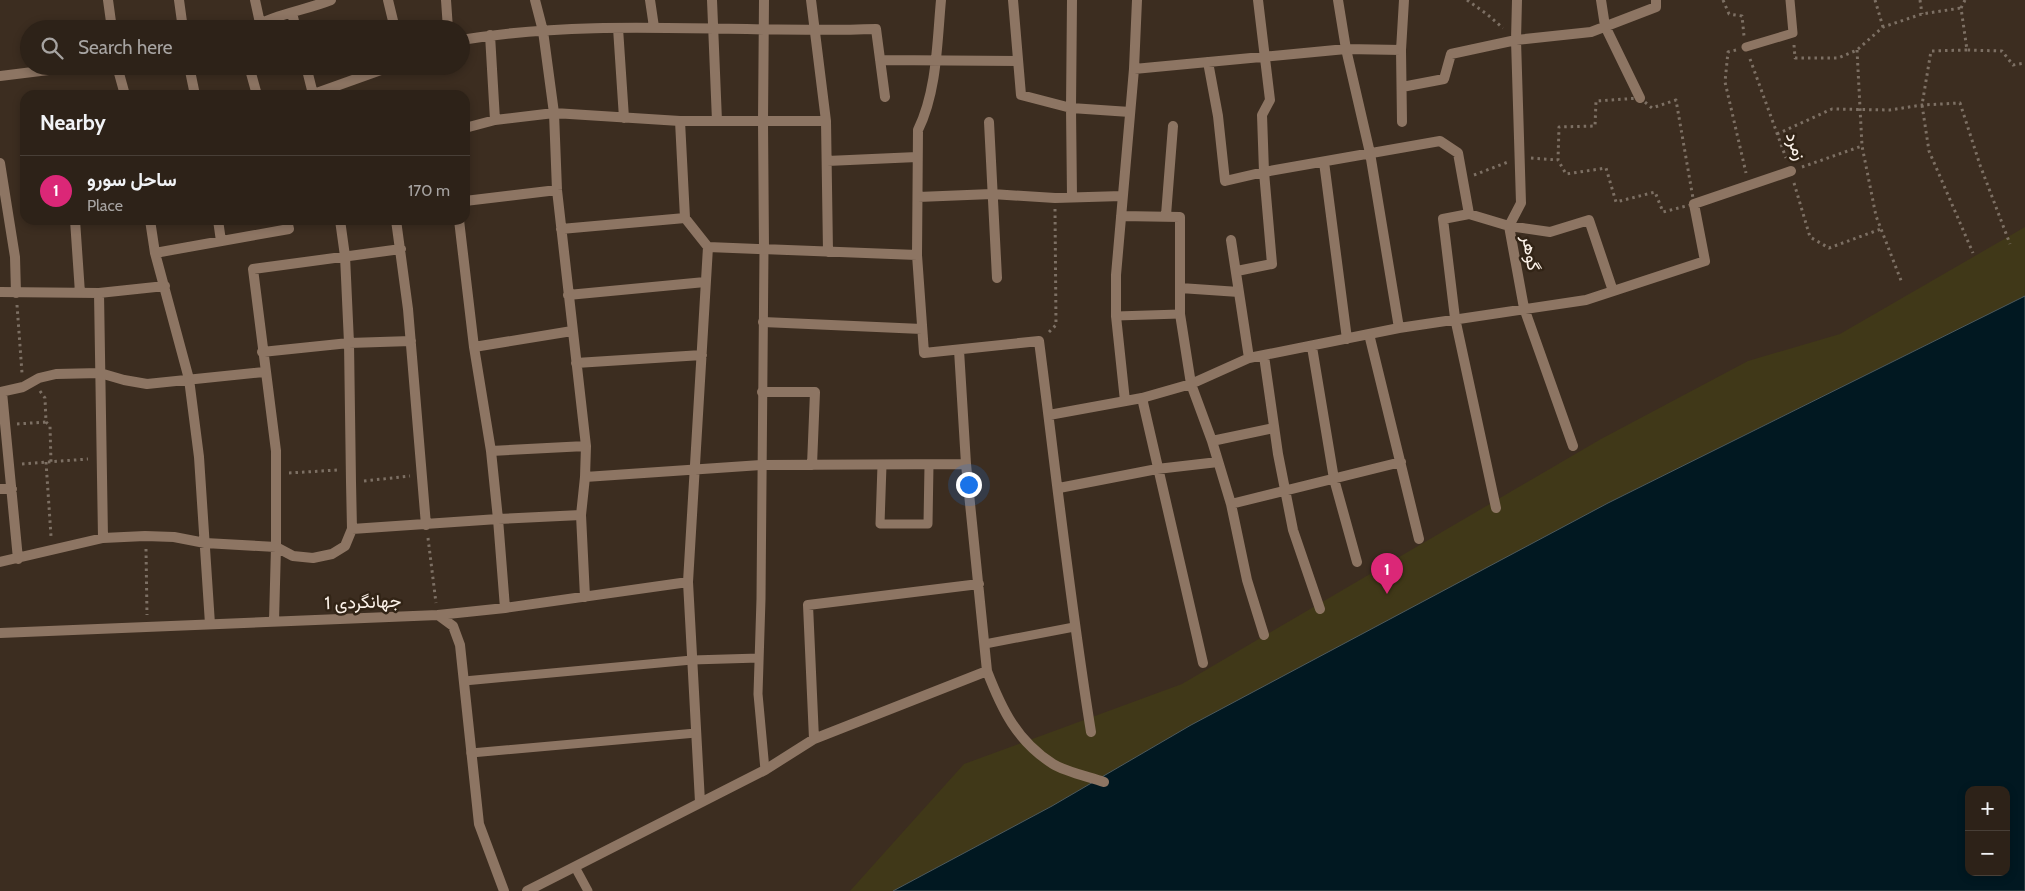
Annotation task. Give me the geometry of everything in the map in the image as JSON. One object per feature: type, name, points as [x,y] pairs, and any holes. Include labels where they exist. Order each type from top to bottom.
[{"type":"street","points":[[108,0],[111,20]]},
{"type":"street","points":[[179,0],[182,20]]},
{"type":"street","points":[[255,0],[259,20]]},
{"type":"street","points":[[270,20],[331,0]]},
{"type":"street","points":[[388,0],[393,20]]},
{"type":"street","points":[[446,0],[447,20]]},
{"type":"street","points":[[535,0],[543,31],[554,113],[557,190],[586,446],[581,516],[585,597]]},
{"type":"street","points":[[650,0],[654,27]]},
{"type":"street","points":[[712,0],[717,121]]},
{"type":"street","points":[[764,0],[762,121],[764,249]]},
{"type":"street","points":[[811,0],[826,121],[828,252]]},
{"type":"street","points":[[941,0],[935,59],[927,108],[918,130],[917,256],[924,353],[1039,342],[1059,488],[1074,627],[1091,732]]},
{"type":"street","points":[[1013,0],[1021,95],[1070,108],[1130,112]]},
{"type":"street","points":[[1072,0],[1070,108],[1072,197]]},
{"type":"street","points":[[1125,401],[1116,316],[1116,275],[1134,68],[1137,0]]},
{"type":"street","points":[[1236,271],[1272,264],[1264,172],[1262,115],[1270,100],[1258,0]]},
{"type":"street","points":[[1338,0],[1346,49],[1370,154],[1399,328]]},
{"type":"street","points":[[1402,122],[1401,50],[1404,0]]},
{"type":"street","name":"گوهر","points":[[1517,0],[1516,40],[1521,203],[1509,226],[1524,308],[1573,446]]},
{"type":"street","points":[[1601,0],[1605,26],[1640,98]]},
{"type":"street","points":[[1402,87],[1444,79],[1450,54],[1516,40],[1591,32],[1656,7],[1656,0]]},
{"type":"street","points":[[292,13],[294,20]]},
{"type":"street","points":[[470,38],[543,31],[654,27],[815,31],[876,29],[885,97]]},
{"type":"street","points":[[618,28],[624,118]]},
{"type":"street","points":[[490,35],[495,120]]},
{"type":"street","points":[[1134,68],[1346,49],[1401,50]]},
{"type":"street","points":[[880,60],[1018,61]]},
{"type":"street","points":[[1208,62],[1218,116],[1225,181],[1264,172],[1440,141],[1458,153],[1469,214]]},
{"type":"street","points":[[0,76],[20,74]]},
{"type":"street","points":[[119,75],[124,90]]},
{"type":"street","points":[[191,75],[194,90]]},
{"type":"street","points":[[251,75],[256,90]]},
{"type":"street","points":[[308,75],[311,90]]},
{"type":"street","points":[[336,90],[371,75]]},
{"type":"street","points":[[470,127],[495,120],[554,113],[680,121],[826,121]]},
{"type":"street","points":[[680,121],[685,218],[708,247],[688,582],[700,802]]},
{"type":"street","points":[[988,122],[997,278]]},
{"type":"street","points":[[1166,215],[1173,126]]},
{"type":"street","points":[[827,160],[917,157]]},
{"type":"street","points":[[0,162],[15,257],[16,293]]},
{"type":"street","points":[[1324,162],[1346,339]]},
{"type":"street","points":[[1049,415],[1142,398],[1191,384],[1249,358],[1455,318],[1586,300],[1705,261],[1694,204],[1790,172]]},
{"type":"street","points":[[470,200],[557,190]]},
{"type":"street","points":[[918,197],[992,194],[1055,198],[1122,196]]},
{"type":"street","points":[[1496,508],[1455,318],[1443,219],[1469,214],[1509,226],[1550,232],[1589,220],[1613,291]]},
{"type":"street","points":[[1121,216],[1180,216],[1180,314],[1191,384],[1212,441],[1230,504],[1247,580],[1264,635]]},
{"type":"street","points":[[561,229],[685,218]]},
{"type":"street","points":[[75,225],[80,293]]},
{"type":"street","points":[[151,225],[155,254],[165,286],[188,379],[199,457],[210,624]]},
{"type":"street","points":[[219,225],[221,241]]},
{"type":"street","points":[[155,254],[288,229],[288,225]]},
{"type":"street","points":[[0,562],[103,538],[145,536],[174,537],[205,543],[276,547],[293,556],[313,558],[332,554],[345,546],[352,529],[349,343],[345,256],[341,225]]},
{"type":"street","points":[[397,225],[411,341],[426,525]]},
{"type":"street","points":[[460,225],[474,347],[491,451],[505,608]]},
{"type":"street","points":[[1232,240],[1249,358]]},
{"type":"street","points":[[708,247],[917,256]]},
{"type":"street","points":[[274,622],[276,451],[264,372],[253,269],[401,249]]},
{"type":"street","points":[[568,295],[705,282]]},
{"type":"street","points":[[0,292],[99,293],[165,286]]},
{"type":"street","points":[[1180,288],[1239,292]]},
{"type":"street","points":[[99,293],[103,538]]},
{"type":"street","points":[[763,322],[922,328]]},
{"type":"street","points":[[474,347],[572,331]]},
{"type":"street","points":[[1369,334],[1419,539]]},
{"type":"street","points":[[262,352],[349,343],[411,341]]},
{"type":"street","points":[[1312,347],[1334,479],[1357,562]]},
{"type":"street","points":[[959,350],[966,464],[980,584],[987,671],[1000,704],[1021,737],[1054,765],[1104,782]]},
{"type":"street","points":[[576,363],[702,355]]},
{"type":"street","points":[[1264,356],[1274,428],[1293,530],[1320,609]]},
{"type":"street","points":[[18,559],[6,425],[1,392],[56,374],[100,372],[124,380],[147,384],[264,372]]},
{"type":"street","points":[[762,392],[815,392],[812,465]]},
{"type":"street","points":[[1142,398],[1203,663]]},
{"type":"street","points":[[1212,441],[1274,428]]},
{"type":"street","points":[[491,451],[586,446]]},
{"type":"street","points":[[1059,488],[1157,469],[1218,462]]},
{"type":"street","points":[[1230,504],[1401,462]]},
{"type":"street","points":[[585,477],[762,465],[966,464]]},
{"type":"street","points":[[0,488],[12,489]]},
{"type":"street","points":[[352,529],[498,519],[581,516]]},
{"type":"street","name":"جهانگردی 1","points":[[0,633],[438,616],[688,582]]},
{"type":"street","points":[[814,740],[808,605],[980,584]]},
{"type":"street","points":[[438,616],[453,626],[460,645],[479,824],[504,891]]},
{"type":"street","points":[[526,891],[765,770],[814,740],[987,671]]},
{"type":"lane","points":[[1746,47],[1793,33],[1790,0]]},
{"type":"lane","points":[[764,249],[758,694],[765,770]]},
{"type":"lane","points":[[1116,316],[1180,314]]},
{"type":"lane","points":[[882,465],[880,524],[928,524],[929,465]]},
{"type":"lane","points":[[985,644],[1074,627]]},
{"type":"lane","points":[[464,682],[692,660],[759,658]]},
{"type":"lane","points":[[471,753],[696,733]]},
{"type":"lane","points":[[575,867],[588,891]]},
{"type":"path","points":[[1467,0],[1488,15],[1516,40]]},
{"type":"path","name":"زمرد","points":[[1723,0],[1729,14],[1742,16],[1746,47],[1790,172],[1810,236],[1830,248],[1881,229]]},
{"type":"path","points":[[1875,0],[1883,27]]},
{"type":"path","points":[[1920,0],[1922,14]]},
{"type":"path","points":[[1965,0],[1961,8],[1967,50]]},
{"type":"path","points":[[1793,33],[1795,58],[1838,58],[1857,50],[1883,27],[1922,14],[1961,8]]},
{"type":"path","points":[[1746,47],[1728,52],[1725,82],[1749,186]]},
{"type":"path","points":[[1857,50],[1862,146],[1876,216],[1902,283]]},
{"type":"path","points":[[1973,252],[1929,151],[1922,104],[1931,51],[2002,51],[2013,65],[2025,63]]},
{"type":"path","points":[[1640,98],[1652,108],[1676,100],[1694,204],[1663,212],[1655,192],[1616,202],[1606,168],[1566,174],[1558,160],[1559,126],[1595,126],[1596,101],[1640,98]]},
{"type":"path","points":[[1777,134],[1832,109],[1890,110],[1922,104],[1960,103],[1980,165],[2010,244]]},
{"type":"path","points":[[1790,172],[1862,146]]},
{"type":"path","points":[[1039,342],[1056,326],[1055,198]]},
{"type":"path","points":[[16,293],[28,384],[45,398],[46,422],[50,426],[51,462]]},
{"type":"path","points":[[6,425],[46,422]]},
{"type":"path","points":[[10,465],[102,458]]},
{"type":"path","points":[[46,462],[51,538]]},
{"type":"path","points":[[276,473],[351,470]]},
{"type":"path","points":[[351,482],[423,475]]},
{"type":"path","points":[[426,525],[438,616]]},
{"type":"path","points":[[145,536],[147,626]]},
{"type":"sand","points":[[2025,227],[2025,296],[1608,503],[1191,725],[1052,806],[893,891],[850,891],[964,764],[1182,684],[1601,439],[1748,361],[1840,334]]},
{"type":"water","points":[[2025,296],[2025,891],[893,891],[1052,806],[1191,725],[1608,503]]},
{"type":"place","name":"ساحل سورو","points":[[1387,594]]}]
